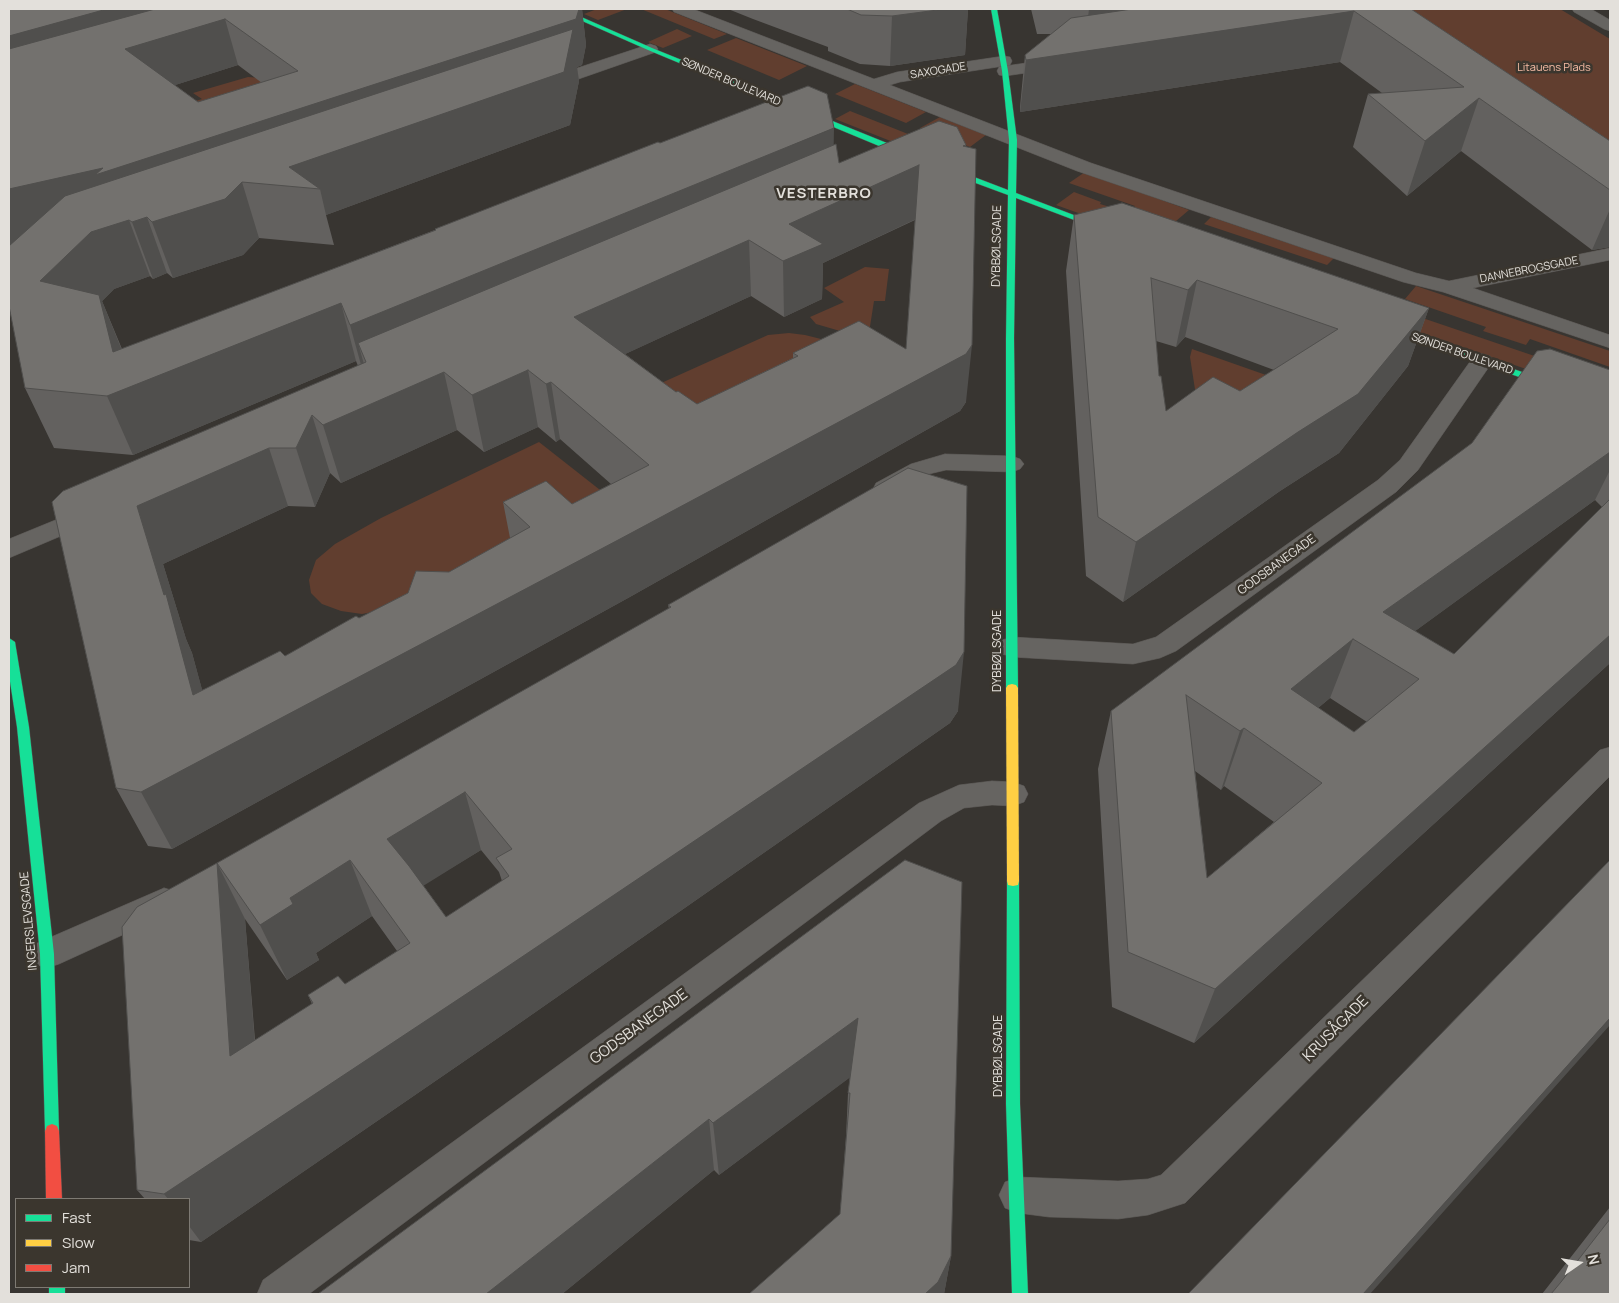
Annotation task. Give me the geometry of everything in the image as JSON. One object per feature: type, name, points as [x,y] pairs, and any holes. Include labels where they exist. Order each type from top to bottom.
[{"type":"street","name":"SØNDER BOULEVARD","points":[[558,9],[650,49],[911,156],[1011,195],[1117,232]]},
{"type":"street","points":[[680,9],[1084,167],[1410,278],[1449,286],[1610,342]]},
{"type":"street","name":"DYBBØLSGADE","points":[[994,9],[1005,66],[1013,140],[1010,338],[1012,464],[1013,1104],[1018,1195],[1020,1294]]},
{"type":"street","points":[[1580,9],[1610,26]]},
{"type":"street","points":[[527,91],[650,49]]},
{"type":"street","name":"SAXOGADE","points":[[872,85],[897,78],[1079,60]]},
{"type":"street","points":[[884,168],[911,156]]},
{"type":"street","name":"DANNEBROGSGADE","points":[[1449,286],[1610,254]]},
{"type":"street","name":"SØNDER BOULEVARD","points":[[1372,322],[1610,406]]},
{"type":"street","name":"GODSBANEGADE","points":[[1012,647],[1133,654],[1150,652],[1166,644],[1387,486],[1409,465],[1482,361]]},
{"type":"street","points":[[859,503],[920,469],[945,462],[1012,464]]},
{"type":"street","points":[[9,549],[109,506]]},
{"type":"street","name":"INGERSLEVSGADE","points":[[9,642],[22,727],[47,954],[54,1198]]},
{"type":"street","name":"KRUSÅGADE","points":[[1018,1195],[1118,1200],[1148,1197],[1172,1190],[1610,758]]},
{"type":"street","name":"GODSBANEGADE","points":[[277,1294],[930,812],[959,797],[992,793],[1013,794]]},
{"type":"street","points":[[47,954],[159,903],[185,888]]},
{"type":"green space","points":[[597,9],[627,9],[598,20],[584,14]]},
{"type":"green space","points":[[641,9],[665,9],[727,34],[714,39]]},
{"type":"green space","name":"Litauens Plads","points":[[1420,9],[1560,9],[1610,39],[1610,171],[1380,15]]},
{"type":"green space","points":[[677,29],[692,36],[663,48],[648,42]]},
{"type":"green space","points":[[736,38],[807,66],[779,80],[707,50]]},
{"type":"green space","points":[[248,77],[287,80],[164,111],[202,99],[193,93]]},
{"type":"green space","points":[[855,84],[926,112],[906,123],[835,94]]},
{"type":"green space","points":[[850,111],[951,151],[936,159],[835,119]]},
{"type":"green space","points":[[940,117],[986,135],[970,147],[920,128]]},
{"type":"green space","points":[[1085,172],[1189,210],[1169,227],[1129,212],[1135,206],[1069,183]]},
{"type":"green space","points":[[1074,192],[1110,207],[1095,219],[1056,205]]},
{"type":"green space","points":[[1211,217],[1334,258],[1327,265],[1204,224]]},
{"type":"green space","points":[[865,267],[889,269],[885,301],[874,301],[866,352],[840,331],[816,324],[810,317],[844,302],[824,288]]},
{"type":"green space","points":[[1416,286],[1610,351],[1610,367],[1530,339],[1526,345],[1483,331],[1486,327],[1405,299]]},
{"type":"green space","points":[[1396,309],[1567,367],[1552,378],[1387,321]]},
{"type":"green space","points":[[789,333],[821,339],[695,451],[619,402],[768,335]]},
{"type":"green space","points":[[1192,349],[1266,375],[1272,391],[1196,396],[1190,357]]},
{"type":"green space","points":[[539,442],[609,497],[388,609],[362,614],[341,611],[322,604],[311,593],[309,580],[316,560],[335,544],[381,518]]},
{"type":"building","points":[[9,9],[107,9],[9,36]]},
{"type":"building","points":[[155,9],[579,9],[576,19],[95,175],[103,168],[9,189],[9,49]],"holes":[[[225,19],[298,71],[198,102],[125,49]]]},
{"type":"building","points":[[847,9],[945,9],[892,16],[861,15]]},
{"type":"building","points":[[1132,9],[1411,9],[1610,141],[1610,190],[1479,98],[1425,141],[1368,94],[1464,87],[1354,11],[1026,60],[1025,55],[1071,18]]},
{"type":"building","points":[[573,29],[564,72],[289,167],[320,189],[242,182],[225,199],[152,222],[147,217],[132,222],[129,220],[91,232],[40,281],[99,295],[113,352],[436,230],[658,142],[660,143],[808,86],[827,94],[834,128],[350,325],[341,303],[107,396],[25,388],[9,306],[9,246],[65,196]]},
{"type":"building","points":[[939,121],[957,127],[966,145],[963,146],[976,149],[972,345],[966,354],[141,792],[116,788],[52,502],[63,491],[366,362],[358,343],[836,144],[839,163]],"holes":[[[919,165],[906,349],[859,321],[793,353],[798,356],[697,404],[678,391],[676,392],[574,317],[749,240],[783,261],[823,244],[789,224]],[[528,370],[546,384],[551,382],[649,465],[572,504],[546,481],[503,502],[530,527],[449,572],[416,571],[408,593],[359,618],[356,616],[285,656],[280,651],[193,695],[166,594],[164,595],[137,506],[269,448],[296,448],[312,415],[323,425],[444,372],[472,395]]]},
{"type":"building","points":[[1122,203],[1429,308],[1358,394],[1298,432],[1136,542],[1098,517],[1074,215]],"holes":[[[1151,278],[1188,290],[1197,280],[1338,329],[1240,391],[1213,377],[1166,411],[1161,376],[1159,376]]]},
{"type":"building","points":[[1550,349],[1610,370],[1610,452],[1383,612],[1454,654],[1610,499],[1610,635],[1215,989],[1128,952],[1111,711],[1472,443],[1537,351]],"holes":[[[1353,639],[1419,679],[1354,732],[1291,689]],[[1186,695],[1240,731],[1244,728],[1322,783],[1207,878]]]},
{"type":"building","points":[[908,468],[967,486],[964,652],[956,665],[498,973],[164,1194],[137,1190],[122,927],[137,907],[671,607],[668,605]],"holes":[[[465,792],[512,849],[496,858],[509,876],[446,917],[387,839]],[[350,860],[410,943],[345,984],[338,976],[308,995],[313,1003],[230,1056],[217,863],[260,925],[293,904],[290,898]]]},
{"type":"building","points":[[905,860],[962,882],[951,1256],[938,1282],[925,1294],[749,1294],[840,1214],[850,1093],[848,1093],[858,1018],[713,1123],[709,1119],[486,1294],[318,1294]]},
{"type":"building","points":[[1610,860],[1610,1018],[1363,1294],[1188,1294]]},
{"type":"building","points":[[1610,1219],[1610,1294],[1551,1294],[1561,1282]]},
{"type":"traffic: fast","points":[[558,9],[650,49],[911,156],[1109,230]]},
{"type":"traffic: fast","points":[[994,9],[1005,71],[1013,140],[1010,338],[1012,688]]},
{"type":"traffic: fast","points":[[1383,326],[1610,406]]},
{"type":"traffic: fast","points":[[9,642],[23,727],[47,954],[52,1131]]},
{"type":"traffic: fast","points":[[1013,881],[1013,1104],[1020,1294]]},
{"type":"traffic: fast","points":[[57,1288],[57,1294]]},
{"type":"traffic: slow","points":[[1012,688],[1013,881]]},
{"type":"traffic: jam","points":[[52,1131],[54,1198]]},
{"type":"district","name":"VESTERBRO","points":[[824,194]]}]
